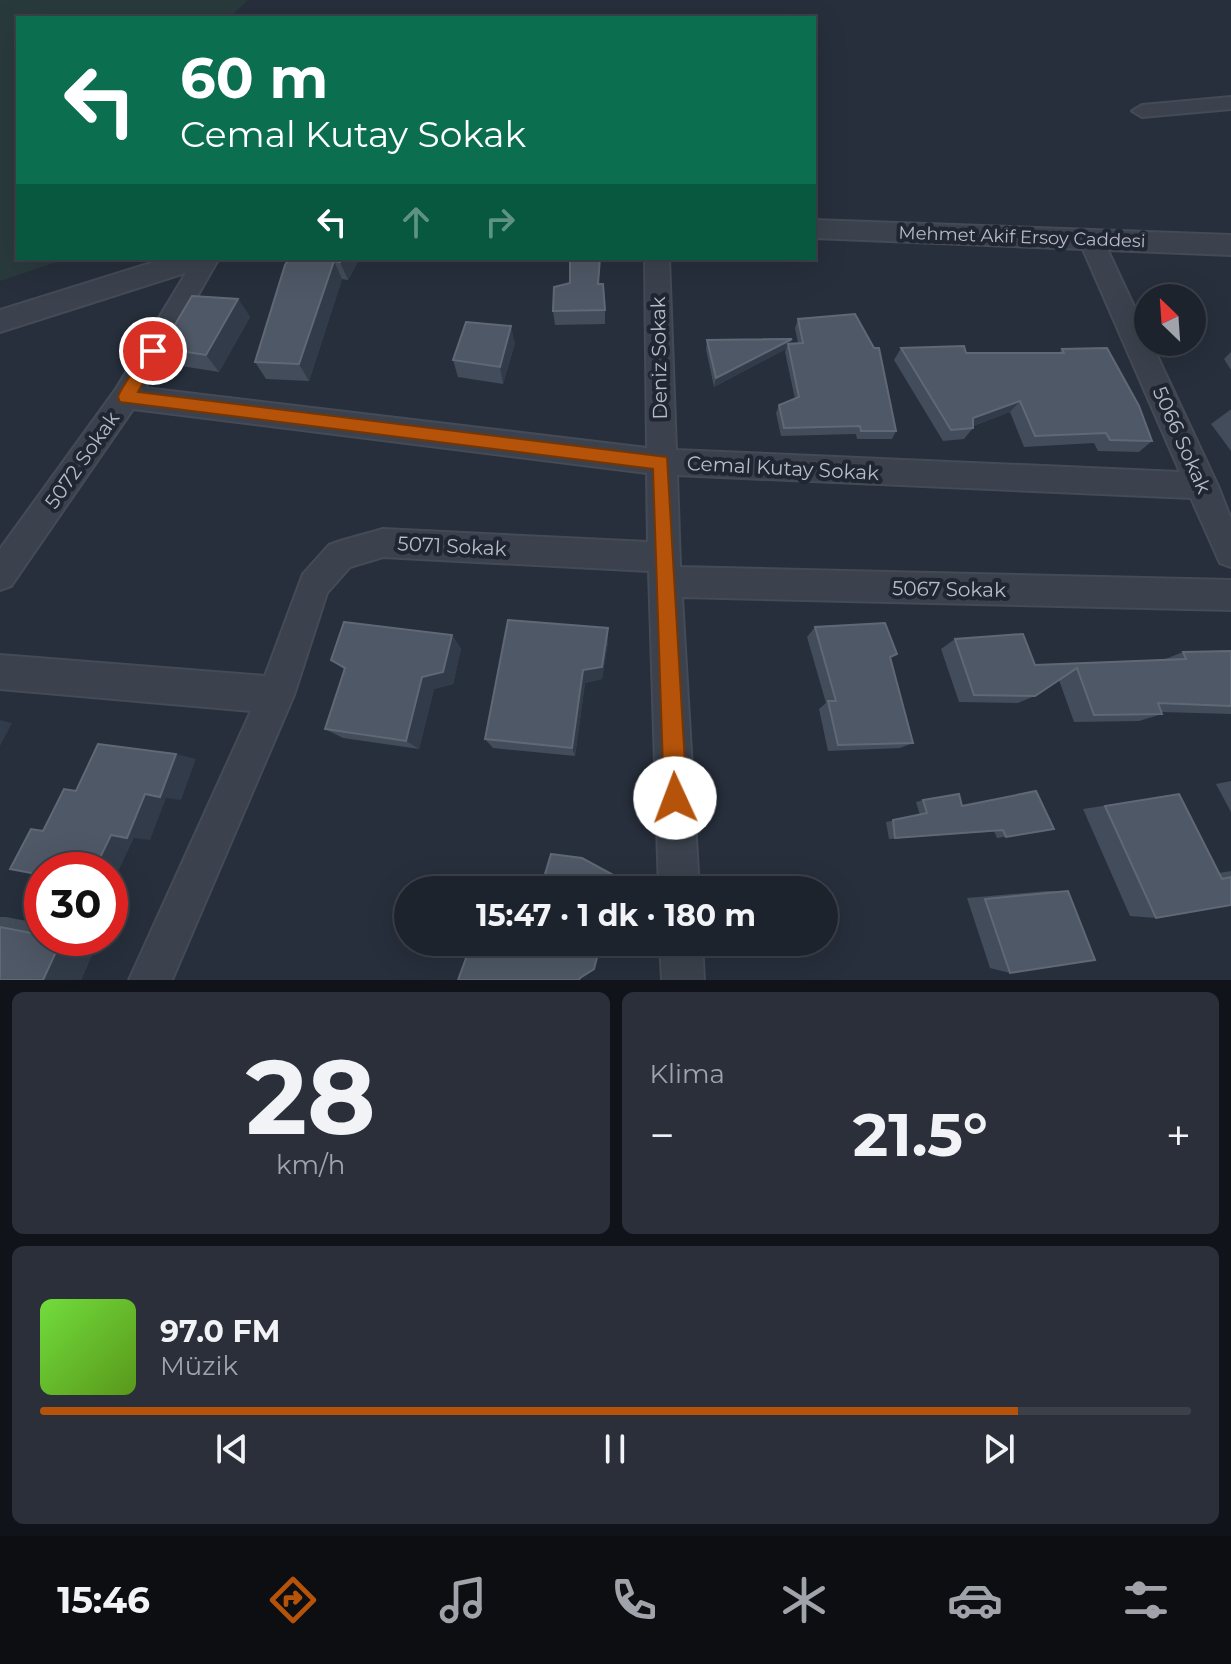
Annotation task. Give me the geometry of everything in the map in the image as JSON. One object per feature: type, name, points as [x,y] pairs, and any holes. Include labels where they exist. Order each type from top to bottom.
[{"type":"street","points":[[1142,111],[1231,103]]},
{"type":"street","name":"Mehmet Akif Ersoy Caddesi","points":[[816,229],[1231,245]]},
{"type":"street","name":"5066 Sokak","points":[[1091,240],[1231,553]]},
{"type":"street","points":[[0,321],[194,260]]},
{"type":"street","name":"5072 Sokak","points":[[0,575],[126,397],[206,260]]},
{"type":"street","name":"Deniz Sokak","points":[[657,260],[661,462],[678,876]]},
{"type":"street","name":"Cemal Kutay Sokak","points":[[126,397],[661,462],[1203,486]]},
{"type":"street","name":"5071 Sokak","points":[[150,980],[276,695],[314,585],[340,555],[383,543],[665,569]]},
{"type":"street","name":"5067 Sokak","points":[[665,569],[1231,595]]},
{"type":"street","points":[[0,672],[276,695]]},
{"type":"street","points":[[682,956],[683,980]]},
{"type":"shaded area","points":[[0,0],[248,0],[231,16],[16,16],[16,260],[63,260],[0,281]]},
{"type":"building","points":[[289,260],[341,260],[334,261],[299,364],[255,362]]},
{"type":"building","points":[[570,260],[600,260],[598,284],[603,284],[605,310],[553,311],[554,287],[570,283]]},
{"type":"building","points":[[192,296],[238,299],[206,355],[161,348]]},
{"type":"building","points":[[855,314],[874,348],[879,348],[896,431],[861,431],[860,426],[784,428],[779,405],[799,397],[788,344],[803,343],[798,319]]},
{"type":"building","points":[[466,322],[511,326],[500,367],[453,360]]},
{"type":"building","points":[[792,339],[716,378],[707,340]]},
{"type":"building","points":[[964,346],[966,353],[1064,353],[1062,349],[1107,348],[1139,406],[1152,441],[1110,440],[1106,433],[1035,436],[1020,401],[973,418],[973,428],[951,430],[901,348]]},
{"type":"building","points":[[508,620],[608,628],[602,667],[583,670],[572,748],[485,739]]},
{"type":"building","points":[[344,622],[452,635],[443,672],[422,677],[406,741],[325,729],[345,668],[331,660]]},
{"type":"building","points":[[885,623],[897,654],[890,657],[913,743],[838,745],[828,701],[836,701],[815,627]]},
{"type":"building","points":[[1023,634],[1035,665],[1186,659],[1183,652],[1231,651],[1231,706],[1158,703],[1162,714],[1094,715],[1077,668],[1035,696],[974,695],[955,639]]},
{"type":"building","points":[[98,744],[176,754],[160,797],[145,794],[127,838],[111,835],[103,852],[24,852],[24,872],[10,869],[31,829],[43,831],[64,789],[76,791]]},
{"type":"building","points":[[1036,791],[1054,829],[1006,837],[1003,830],[895,838],[893,820],[927,813],[923,800],[959,794],[962,806]]},
{"type":"building","points":[[1179,794],[1222,879],[1231,877],[1231,905],[1156,918],[1105,806]]},
{"type":"building","points":[[551,854],[582,858],[615,876],[544,876]]},
{"type":"building","points":[[1068,891],[1095,960],[1010,973],[985,899]]},
{"type":"building","points":[[0,927],[24,932],[24,956],[54,956],[43,980],[0,980]]},
{"type":"building","points":[[467,956],[597,956],[594,969],[579,980],[458,980]]},
{"type":"route","points":[[153,351],[126,397],[661,462],[675,798]]}]
